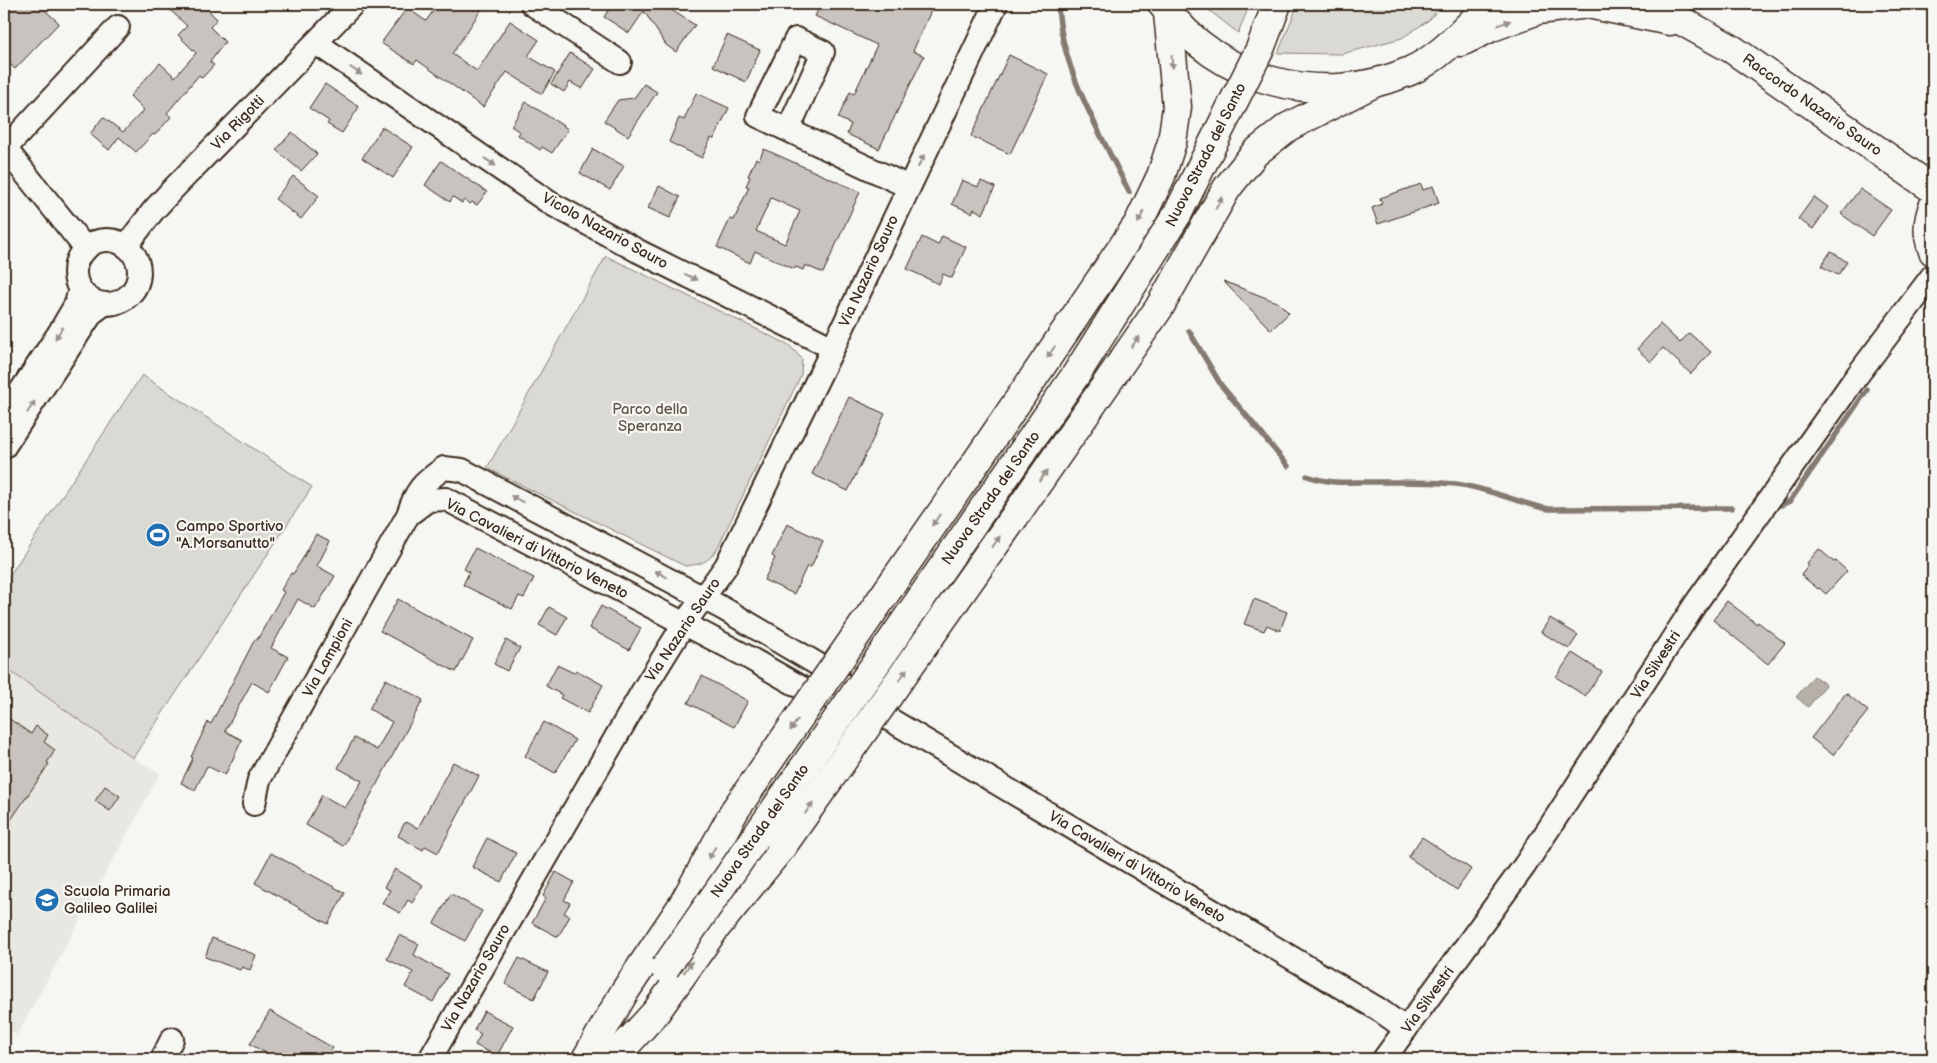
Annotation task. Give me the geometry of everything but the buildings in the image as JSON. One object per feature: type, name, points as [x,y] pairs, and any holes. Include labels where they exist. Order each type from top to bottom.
[{"type":"main road","name":"Nuova Strada del Santo","points":[[611,1059],[665,968],[1077,373],[1178,213],[1260,48],[1277,4]]},
{"type":"main road","points":[[611,1059],[656,1012],[714,930],[781,848],[1160,308],[1227,188],[1255,153],[1288,128],[1374,83],[1411,70],[1444,50],[1488,4]]},
{"type":"main road","name":"Raccordo Nazario Sauro","points":[[1444,50],[1492,27],[1538,10],[1588,4],[1688,25]]},
{"type":"main road","name":"Raccordo Nazario Sauro","points":[[1651,4],[1732,49],[1933,189]]},
{"type":"main road","points":[[1165,9],[1201,46],[1240,70],[1283,85],[1328,90],[1374,83]]},
{"type":"main road","points":[[586,1059],[625,991],[682,906],[736,810],[1138,224],[1162,176],[1172,142],[1177,107],[1165,9]]},
{"type":"main road","points":[[1933,207],[1928,222],[1928,238],[1933,251]]},
{"type":"main road","name":"Nuova Strada del Santo","points":[[586,1059],[665,968]]},
{"type":"street","name":"Via Rigotti","points":[[126,246],[153,211],[353,4]]},
{"type":"street","points":[[532,4],[620,62]]},
{"type":"street","name":"Via Nazario Sauro","points":[[430,1059],[645,686],[684,624],[726,566],[833,348],[996,4]]},
{"type":"street","points":[[86,249],[4,148],[118,27]]},
{"type":"street","name":"Vicolo Nazario Sauro","points":[[316,42],[550,203],[630,247],[833,348]]},
{"type":"street","points":[[788,130],[908,187]]},
{"type":"street","points":[[110,240],[126,246],[138,261],[140,270],[136,288],[130,296],[114,304],[104,304],[88,298],[80,289],[75,274],[79,257],[92,244],[101,241],[110,240]]},
{"type":"street","name":"Via Silvestri","points":[[1384,1059],[1525,865],[1696,603],[1853,381],[1933,275]]},
{"type":"street","points":[[4,416],[59,333],[76,304],[80,289]]},
{"type":"street","points":[[4,447],[92,313],[104,304]]},
{"type":"street","name":"Via Cavalieri di Vittorio Veneto","points":[[408,515],[413,499],[424,482],[444,468],[462,470],[704,597],[824,668],[866,706],[1378,1009],[1406,1029]]},
{"type":"street","name":"Via Cavalieri di Vittorio Veneto","points":[[408,515],[428,500],[446,500],[684,624],[809,692],[866,706]]},
{"type":"street","name":"Via Lampioni","points":[[254,804],[259,780],[408,515]]},
{"type":"street","points":[[162,1059],[172,1039]]},
{"type":"shaded area","name":"Scuola Primaria Galileo Galilei","points":[[4,667],[133,758],[160,774],[17,1035],[4,1026]]},
{"type":"shaded area","points":[[1814,676],[1826,685],[1808,707],[1796,697]]},
{"type":"green space","points":[[1201,4],[1250,4],[1238,33]]},
{"type":"green space","points":[[1298,4],[1443,4],[1429,20],[1402,38],[1342,54],[1278,53]]},
{"type":"green space","name":"Parco della Speranza","points":[[606,256],[789,345],[802,359],[801,375],[716,551],[709,559],[699,564],[685,566],[487,468]]},
{"type":"green space","name":"Campo Sportivo \"A.Morsanutto\"","points":[[142,375],[312,487],[133,758],[4,667],[4,584]]},
{"type":"waterway","points":[[1058,4],[1066,53],[1074,77],[1129,192]]},
{"type":"waterway","points":[[1189,331],[1221,385],[1288,466]]},
{"type":"waterway","points":[[1781,505],[1790,501],[1867,390]]},
{"type":"waterway","points":[[1307,476],[1337,482],[1456,484],[1549,509],[1732,508]]},
{"type":"place","name":"Campo Sportivo \"A.Morsanutto\"","points":[[158,535]]},
{"type":"place","name":"Scuola Primaria Galileo Galilei","points":[[47,900]]}]
